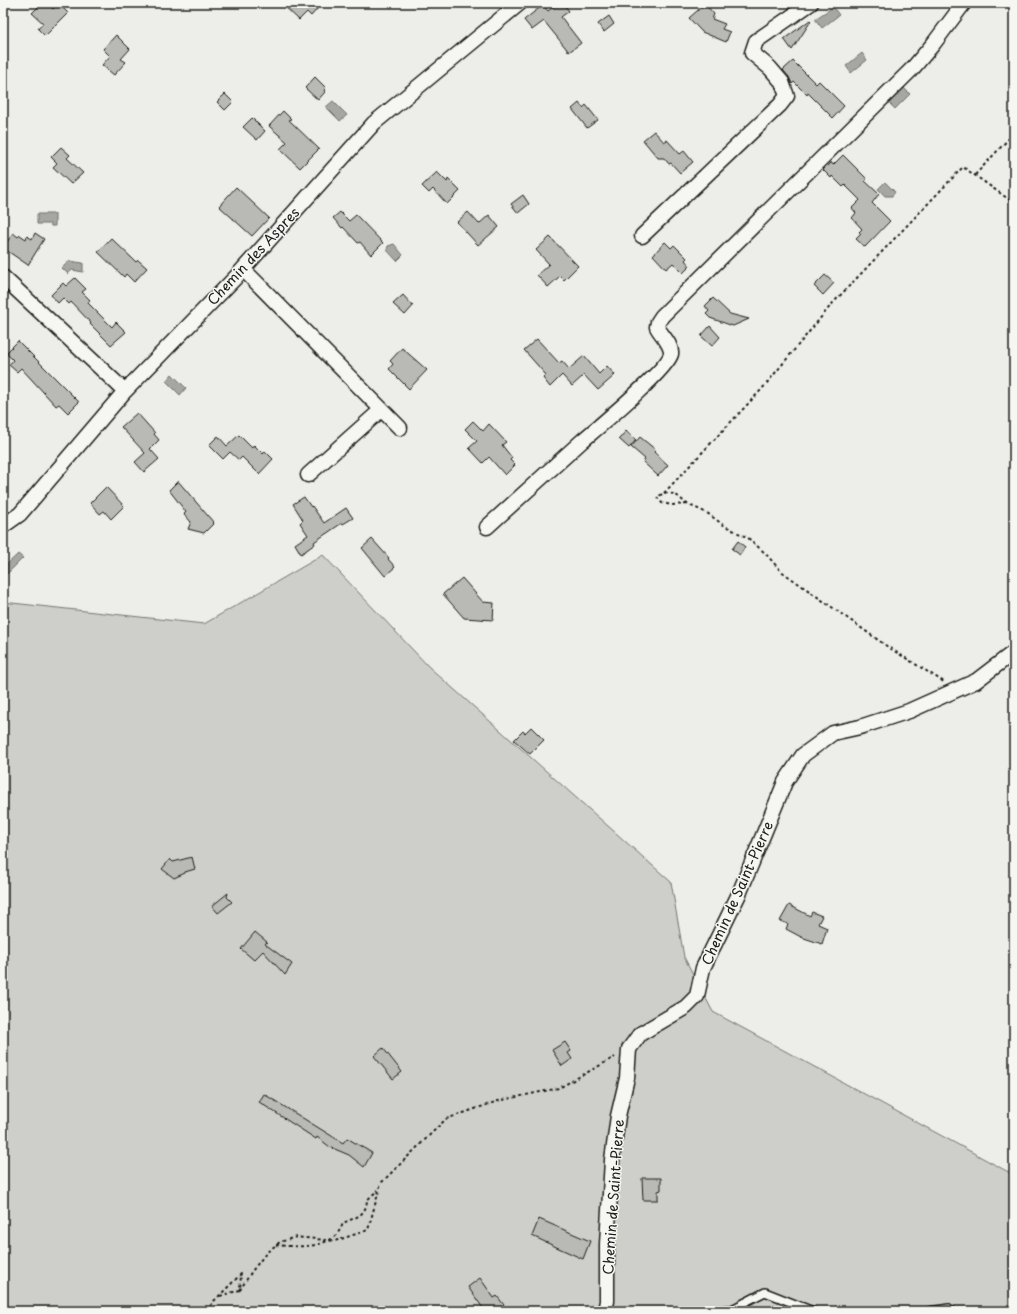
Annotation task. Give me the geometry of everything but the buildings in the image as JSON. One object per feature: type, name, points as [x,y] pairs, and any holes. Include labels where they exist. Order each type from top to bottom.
[{"type":"street","name":"Chemin des Aspres","points":[[3,526],[20,514],[125,391],[243,269],[374,123],[520,3]]},
{"type":"street","points":[[642,236],[780,105],[787,96],[782,82],[770,68],[752,53],[756,41],[811,3]]},
{"type":"street","points":[[487,527],[632,397],[661,369],[671,355],[671,348],[657,327],[662,316],[912,68],[934,43],[964,3]]},
{"type":"street","points":[[243,269],[400,428]]},
{"type":"street","points":[[3,277],[125,391]]},
{"type":"street","points":[[308,475],[381,410]]},
{"type":"street","name":"Chemin de Saint-Pierre","points":[[605,1311],[607,1301],[607,1244],[612,1160],[618,1116],[627,1078],[629,1050],[640,1034],[686,1007],[698,996],[703,968],[739,894],[785,782],[803,755],[833,733],[860,727],[909,711],[976,682],[1014,652]]},
{"type":"lane","points":[[710,1311],[732,1309],[765,1292],[813,1311]]},
{"type":"lane","points":[[929,1311],[949,1308],[952,1311]]},
{"type":"path","points":[[975,175],[1014,132]]},
{"type":"path","points":[[687,504],[672,505],[662,503],[657,497],[664,493],[762,389],[832,304],[963,167],[1014,203]]},
{"type":"path","points":[[664,493],[675,494],[687,504],[707,513],[725,526],[748,538],[765,553],[780,571],[888,647],[956,690]]},
{"type":"path","points":[[218,1296],[240,1290],[252,1271],[267,1252],[280,1242],[296,1237],[335,1241],[368,1230],[381,1183],[446,1119],[498,1101],[559,1088],[629,1050]]},
{"type":"path","points":[[276,1245],[297,1247],[321,1244],[329,1241],[341,1231],[343,1222],[362,1214],[366,1208],[366,1200],[379,1190]]},
{"type":"path","points":[[207,1311],[218,1296],[241,1274],[240,1290]]},
{"type":"shaded area","points":[[833,7],[839,15],[822,28],[815,19]]},
{"type":"shaded area","points":[[862,53],[867,60],[851,73],[846,66]]},
{"type":"shaded area","points":[[903,87],[910,94],[895,109],[888,102]]},
{"type":"shaded area","points":[[333,101],[347,115],[340,121],[326,107]]},
{"type":"shaded area","points":[[885,182],[895,192],[892,196],[885,196],[878,189]]},
{"type":"shaded area","points":[[37,214],[55,214],[55,226],[51,226],[50,224],[37,224]]},
{"type":"shaded area","points":[[394,244],[403,255],[397,261],[387,250],[388,246]]},
{"type":"shaded area","points":[[69,261],[83,263],[83,272],[72,270],[68,274],[62,268]]},
{"type":"shaded area","points":[[172,374],[186,388],[180,395],[166,381]]},
{"type":"shaded area","points":[[18,554],[23,558],[7,574],[3,568]]},
{"type":"shaded area","points":[[323,555],[429,667],[671,882],[684,957],[713,1012],[1014,1175],[1014,1311],[3,1311],[3,602],[204,624]]}]
